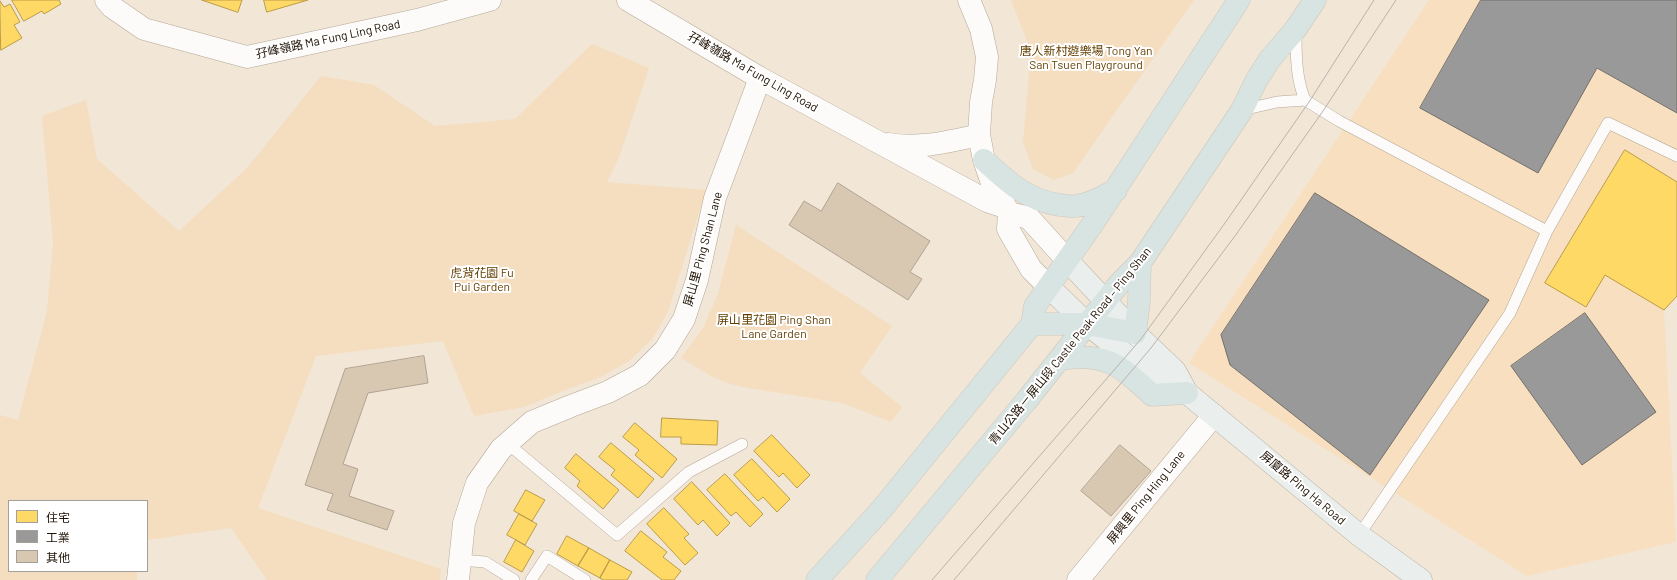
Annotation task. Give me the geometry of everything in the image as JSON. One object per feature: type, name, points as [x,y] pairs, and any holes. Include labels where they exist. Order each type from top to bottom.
[{"type":"main road","points":[[817,580],[881,510],[1032,324],[1035,306],[1068,261],[1116,190],[1239,0]]},
{"type":"main road","name":"青山公路－屏山段 Castle Peak Road – Ping Shan","points":[[877,580],[1060,360],[1119,284],[1140,263],[1242,110],[1256,81],[1270,59],[1295,30],[1314,0]]},
{"type":"main road","points":[[984,160],[1013,186],[1032,198],[1054,204],[1076,206],[1096,200],[1116,190]]},
{"type":"main road","points":[[1032,324],[1087,324],[1135,333],[1139,300],[1140,263]]},
{"type":"main road","points":[[1060,360],[1074,357],[1092,357],[1108,360],[1152,395],[1187,393]]},
{"type":"street","name":"孖峰嶺路 Ma Fung Ling Road","points":[[106,0],[144,29],[247,57],[417,20],[490,0]]},
{"type":"street","name":"孖峰嶺路 Ma Fung Ling Road","points":[[628,0],[760,78],[879,143],[987,201],[1029,218],[1068,261]]},
{"type":"street","points":[[969,0],[981,29],[987,57],[981,102],[979,135],[984,160],[992,183],[1007,210],[1008,229],[1032,269],[1049,287]]},
{"type":"street","name":"屏山里 Ping Shan Lane","points":[[459,570],[464,523],[477,483],[500,449],[532,422],[608,392],[640,375],[666,350],[684,319],[697,280],[715,198],[760,78]]},
{"type":"street","name":"孖峰嶺路 Ma Fung Ling Road","points":[[879,143],[905,147],[928,146],[979,135]]},
{"type":"street","name":"屏廈路 Ping Ha Road","points":[[1068,261],[1106,300],[1135,333],[1175,371],[1187,393]]},
{"type":"street","name":"屏廈路 Ping Ha Road","points":[[1049,287],[1087,324],[1164,385],[1187,393],[1359,535],[1421,580]]},
{"type":"street","name":"屏興里 Ping Hing Lane","points":[[1078,580],[1214,415]]},
{"type":"lane","points":[[1295,30],[1296,57],[1301,92],[1304,100]]},
{"type":"lane","points":[[1242,110],[1277,102],[1304,100],[1340,121],[1547,231]]},
{"type":"lane","points":[[1359,535],[1510,312],[1547,231],[1608,123],[1677,156]]},
{"type":"lane","points":[[507,443],[617,534],[689,472],[742,444]]},
{"type":"lane","points":[[531,580],[547,556],[585,580]]},
{"type":"lane","points":[[459,570],[485,562],[514,580]]},
{"type":"shaded area","points":[[1429,0],[1677,0],[1677,296],[1664,310],[1676,542],[1527,576],[1189,363]]},
{"type":"green space","name":"唐人新村遊樂場 Tong Yan San Tsuen Playground","points":[[1011,0],[1194,0],[1073,173],[1054,180],[1033,169],[1023,142],[1031,51]]},
{"type":"green space","name":"虎背花園 Fu Pui Garden","points":[[592,44],[649,68],[619,157],[607,182],[706,190],[668,312],[652,339],[629,361],[601,377],[524,407],[474,416],[443,341],[316,356],[258,508],[441,569],[440,580],[267,580],[231,528],[148,540],[148,500],[8,500],[8,572],[137,572],[137,580],[0,580],[0,415],[18,420],[47,311],[53,243],[42,116],[86,100],[97,159],[179,231],[247,168],[321,76],[374,85],[435,126],[515,119]]},
{"type":"green space","name":"屏山里花園 Ping Shan Lane Garden","points":[[736,225],[892,326],[860,373],[902,407],[891,422],[842,403],[727,383],[711,376],[681,358],[703,328],[718,294]]},
{"type":"building: 住宅","points":[[12,0],[59,0],[61,4],[44,14],[42,11],[24,21]]},
{"type":"building: 住宅","points":[[202,0],[242,0],[238,12]]},
{"type":"building: 住宅","points":[[264,0],[308,0],[267,12]]},
{"type":"building: 住宅","points":[[0,1],[4,7],[10,4],[20,22],[14,25],[22,38],[1,50]]},
{"type":"building: 住宅","points":[[1625,150],[1677,182],[1677,296],[1664,310],[1605,275],[1586,307],[1545,283]]},
{"type":"building: 住宅","points":[[662,418],[718,421],[717,445],[681,444],[681,437],[661,437]]},
{"type":"building: 住宅","points":[[635,423],[677,459],[662,478],[635,455],[639,450],[623,437]]},
{"type":"building: 住宅","points":[[772,435],[810,475],[797,488],[783,473],[779,477],[754,451]]},
{"type":"building: 住宅","points":[[611,443],[654,479],[638,498],[611,475],[615,470],[599,457]]},
{"type":"building: 住宅","points":[[576,454],[619,490],[603,509],[577,486],[580,481],[565,468]]},
{"type":"building: 住宅","points":[[752,459],[790,499],[777,512],[763,497],[758,501],[734,475]]},
{"type":"building: 住宅","points":[[725,474],[763,514],[750,527],[736,512],[731,516],[707,490]]},
{"type":"building: 住宅","points":[[692,482],[730,523],[717,536],[703,520],[698,525],[674,499]]},
{"type":"building: 住宅","points":[[526,490],[545,500],[532,521],[514,511]]},
{"type":"building: 住宅","points":[[664,508],[689,534],[684,538],[698,553],[685,565],[647,524]]},
{"type":"building: 住宅","points":[[519,514],[537,524],[525,545],[507,535]]},
{"type":"building: 住宅","points":[[641,531],[667,552],[663,557],[681,571],[674,580],[662,580],[625,551]]},
{"type":"building: 住宅","points":[[567,536],[589,548],[578,566],[557,554]]},
{"type":"building: 住宅","points":[[516,540],[534,551],[522,572],[504,562]]},
{"type":"building: 住宅","points":[[589,548],[610,560],[600,578],[578,566]]},
{"type":"building: 住宅","points":[[610,560],[632,572],[627,580],[603,580],[600,578]]},
{"type":"building: 工業","points":[[1481,0],[1677,0],[1677,113],[1597,68],[1538,173],[1420,108]]},
{"type":"building: 工業","points":[[1315,193],[1489,300],[1370,475],[1230,365],[1221,335]]},
{"type":"building: 工業","points":[[1585,313],[1656,412],[1582,465],[1511,366]]},
{"type":"building: 其他","points":[[838,183],[930,241],[910,272],[922,279],[908,300],[789,225],[804,201],[821,211]]},
{"type":"building: 其他","points":[[424,356],[428,383],[368,393],[343,464],[358,469],[349,496],[394,511],[387,530],[327,510],[333,494],[305,485],[345,369]]},
{"type":"building: 其他","points":[[1120,445],[1151,471],[1111,516],[1081,491]]},
{"type":"tram line","points":[[932,580],[1141,339],[1225,223],[1309,102],[1374,0]]},
{"type":"tram line","points":[[954,580],[1151,348],[1235,236],[1323,111],[1396,0]]}]
